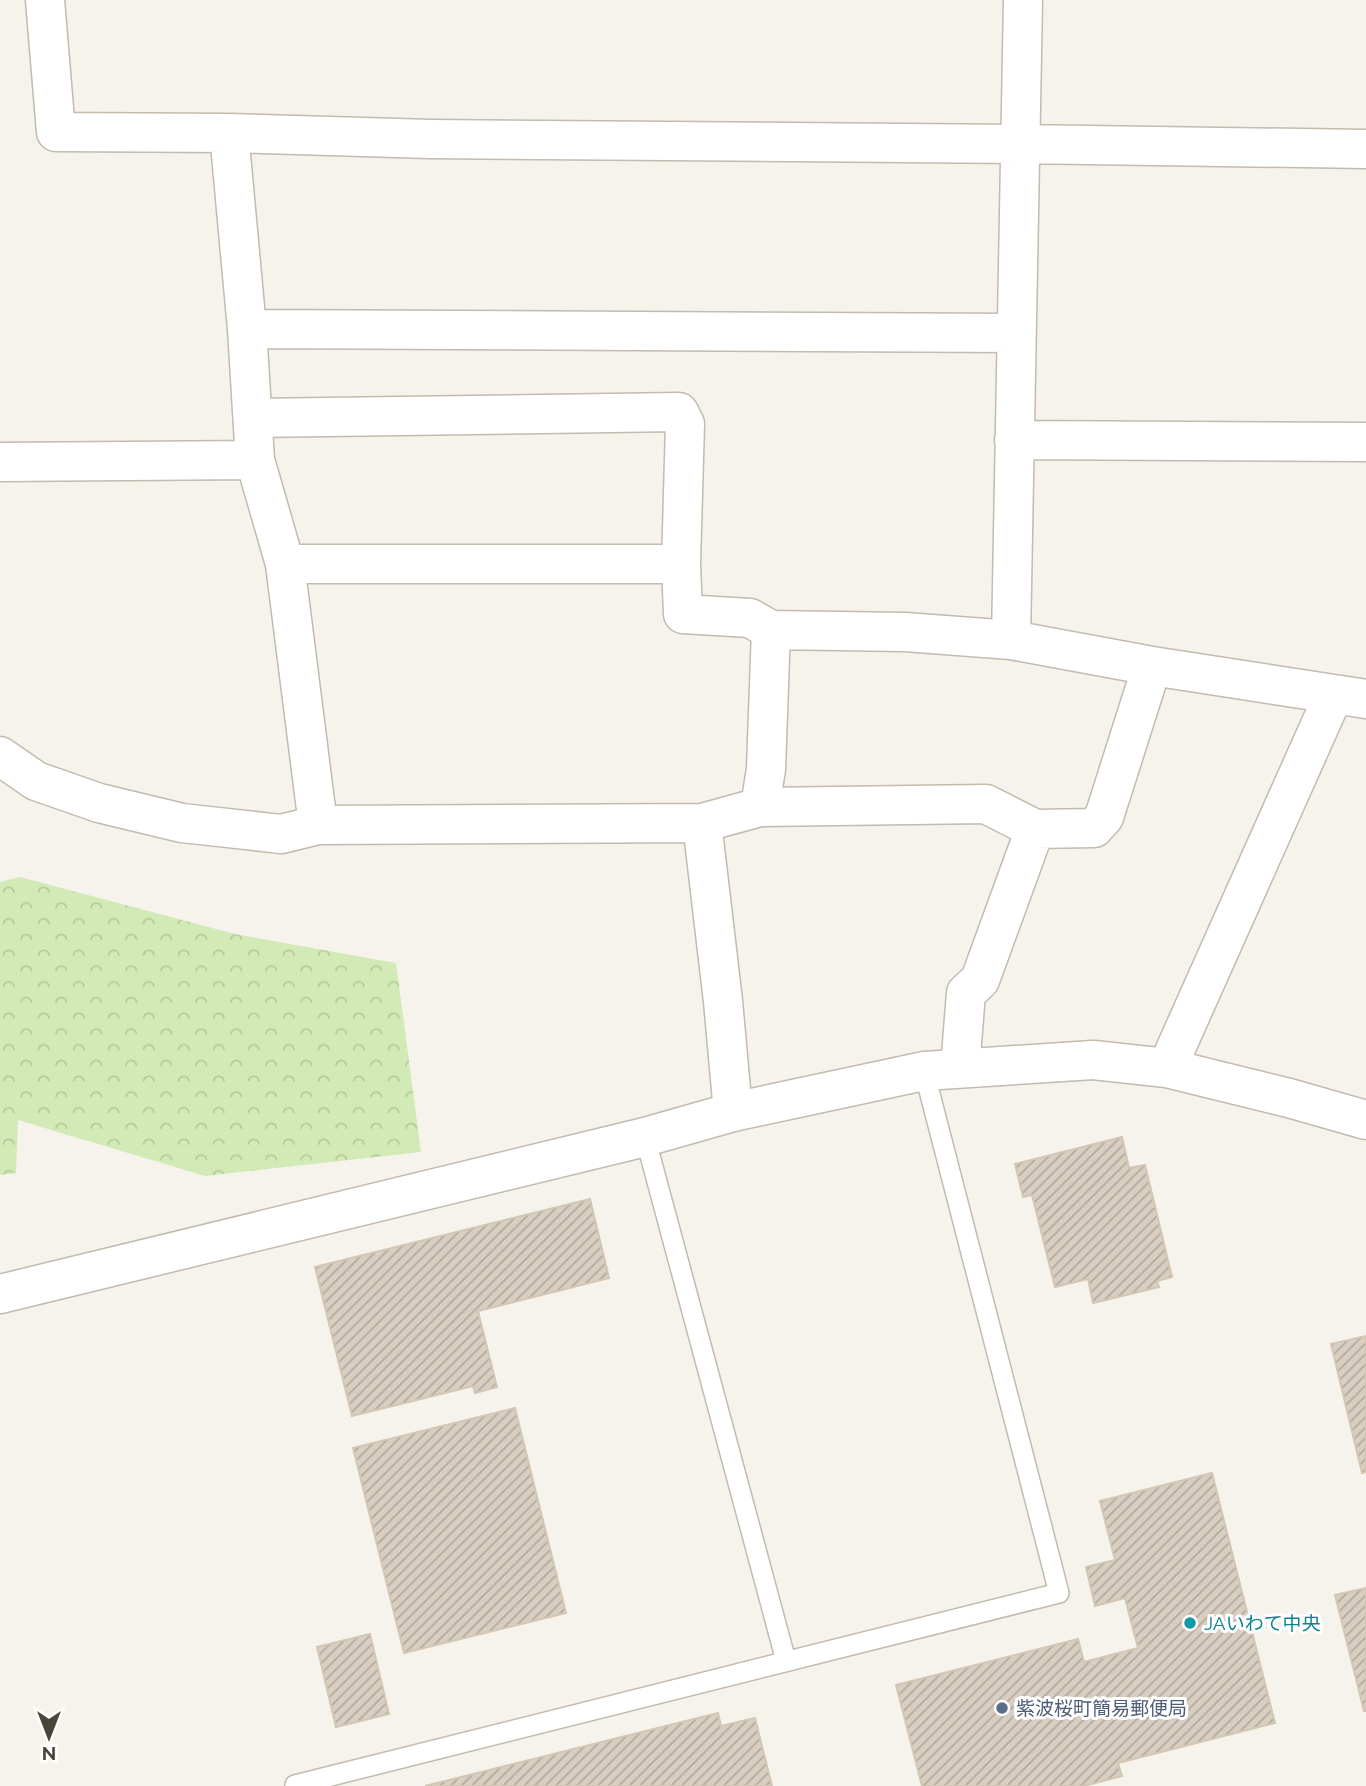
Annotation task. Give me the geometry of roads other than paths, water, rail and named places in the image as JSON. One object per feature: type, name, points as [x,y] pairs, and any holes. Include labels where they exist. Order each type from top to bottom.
[{"type":"street","points":[[46,0],[57,132],[229,133],[430,139],[1366,149]]},
{"type":"street","points":[[1011,640],[1023,0]]},
{"type":"street","points":[[229,133],[247,329],[255,460],[285,564],[318,825]]},
{"type":"street","points":[[247,329],[1016,333]]},
{"type":"street","points":[[253,418],[679,412],[685,424],[681,564],[683,614],[750,618],[771,630],[905,632],[1011,640],[1152,666],[1350,697],[1167,1068]]},
{"type":"street","points":[[1014,440],[1366,442]]},
{"type":"street","points":[[0,461],[255,460]]},
{"type":"street","points":[[285,564],[681,564]]},
{"type":"street","points":[[760,807],[766,769],[771,630]]},
{"type":"street","points":[[0,756],[36,780],[99,803],[182,823],[281,834],[318,825],[702,823],[760,807],[986,804],[1035,829],[1094,828],[1104,817],[1152,666]]},
{"type":"street","points":[[702,823],[733,1112]]},
{"type":"street","points":[[942,1070],[966,993],[980,980],[1035,829]]},
{"type":"street","points":[[0,1294],[645,1137],[733,1112],[942,1070],[1094,1059],[1167,1068],[1366,1120]]},
{"type":"lane","points":[[295,1785],[1059,1593],[942,1070]]},
{"type":"lane","points":[[645,1137],[786,1661]]},
{"type":"place","name":"JAいわて中央","points":[[1190,1623]]},
{"type":"place","name":"紫波桜町簡易郵便局","points":[[1002,1708]]}]
